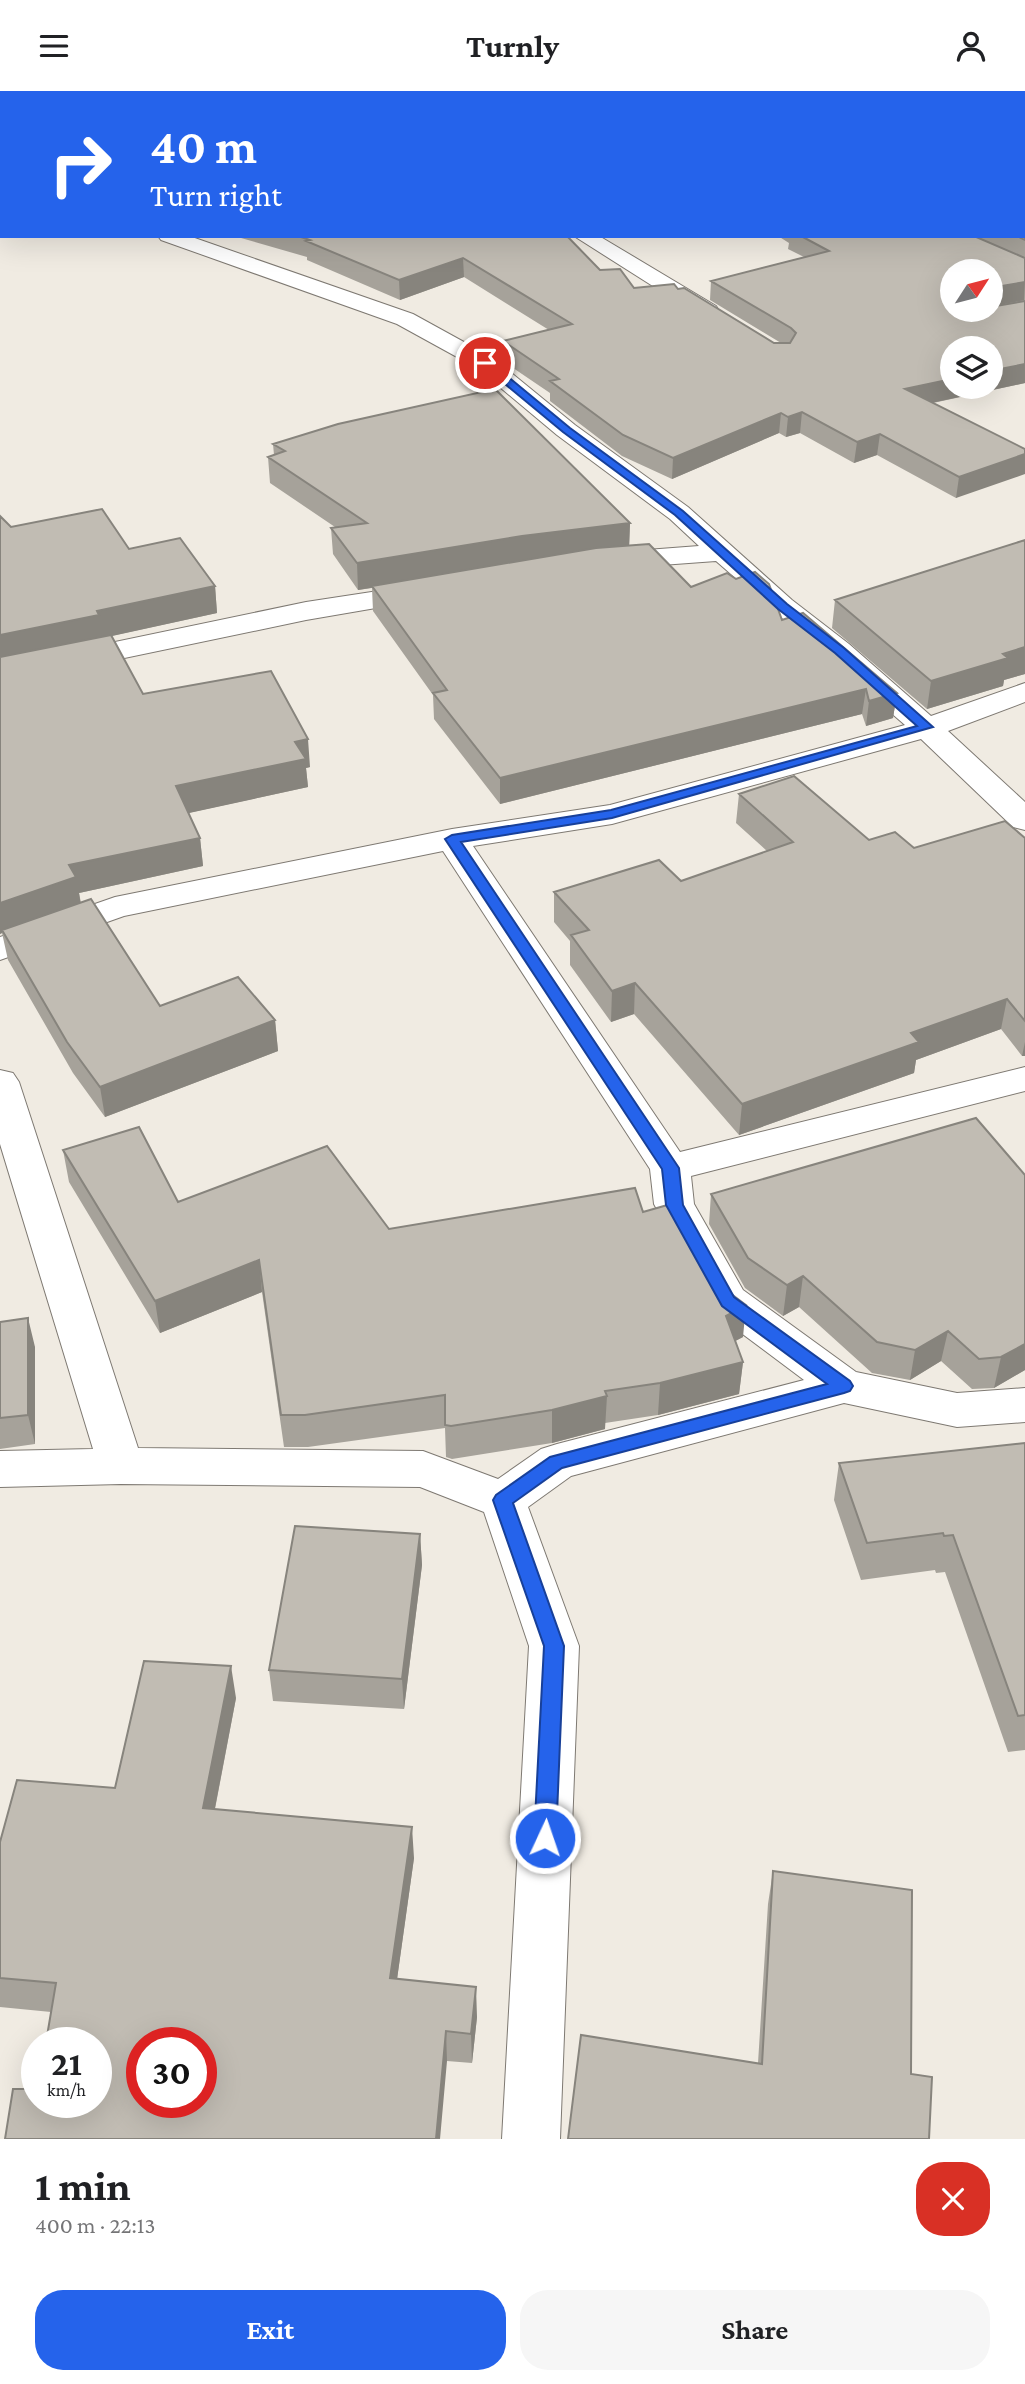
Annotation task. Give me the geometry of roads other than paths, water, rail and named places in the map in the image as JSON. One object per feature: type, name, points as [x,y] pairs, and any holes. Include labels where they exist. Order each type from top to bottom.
[{"type":"street","points":[[174,238],[405,319],[485,363],[566,430],[679,513],[926,727],[1025,820]]},
{"type":"street","points":[[587,238],[723,320]]},
{"type":"street","points":[[583,565],[721,552]]},
{"type":"street","points":[[0,674],[306,611],[454,587]]},
{"type":"street","points":[[0,949],[115,907],[452,839],[612,814],[926,727],[1025,692]]},
{"type":"street","points":[[452,839],[670,1168],[674,1205],[728,1301],[844,1386],[957,1410],[1025,1405]]},
{"type":"street","points":[[670,1168],[1025,1079]]},
{"type":"street","points":[[0,1082],[121,1466]]},
{"type":"street","points":[[503,1500],[557,1462],[844,1386]]},
{"type":"street","points":[[0,1469],[121,1466],[423,1469],[503,1500],[554,1646],[531,2139]]}]
